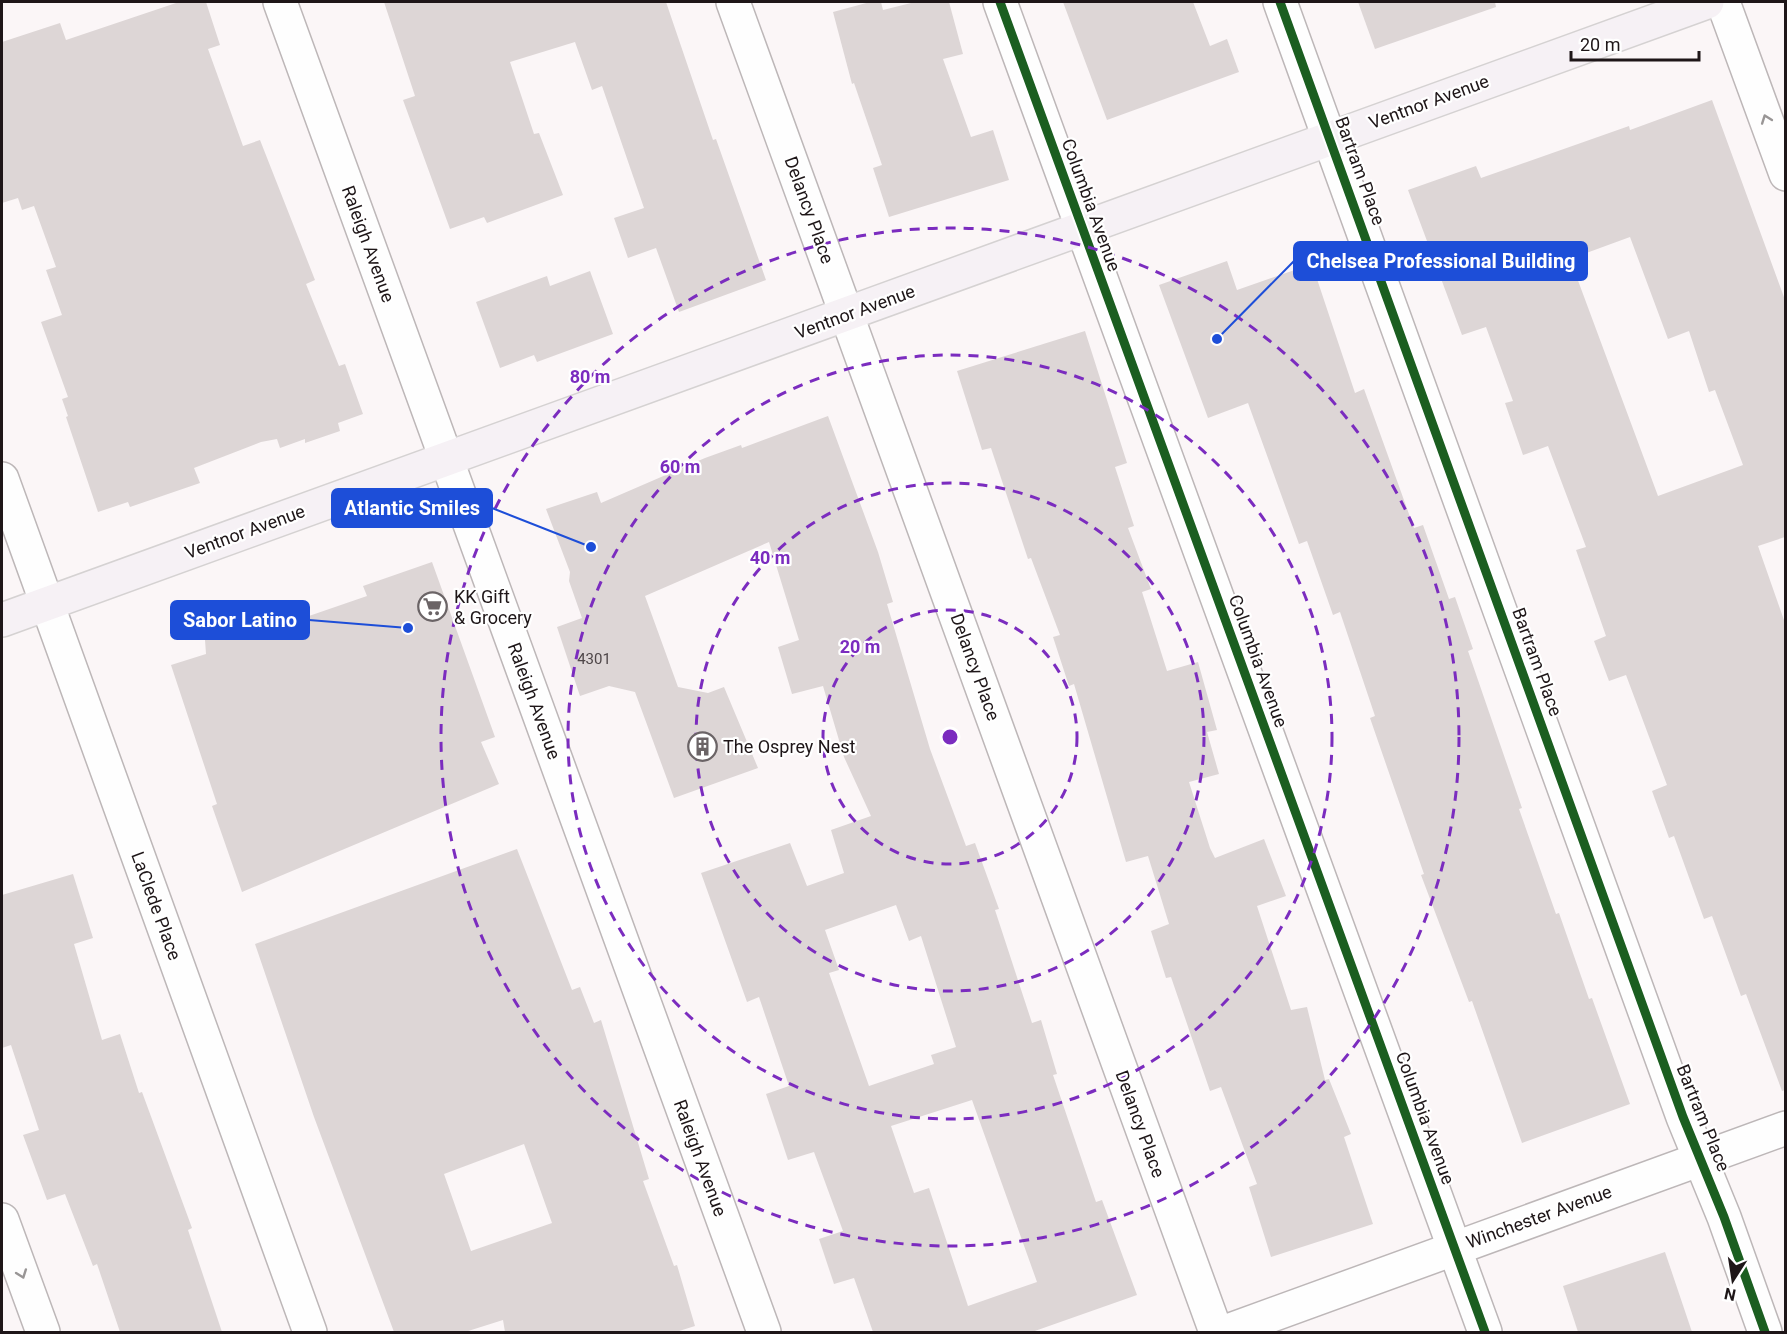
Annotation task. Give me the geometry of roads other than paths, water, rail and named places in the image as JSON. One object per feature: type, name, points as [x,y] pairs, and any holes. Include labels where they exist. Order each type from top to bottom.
[{"type":"main road","name":"Ventnor Avenue","points":[[2,620],[1707,2]]},
{"type":"street","name":"Raleigh Avenue","points":[[280,2],[764,1332]]},
{"type":"street","name":"Delancy Place","points":[[733,2],[1216,1332]]},
{"type":"street","name":"Columbia Avenue","points":[[1000,2],[1485,1332]]},
{"type":"street","name":"Bartram Place","points":[[1280,2],[1679,1106],[1701,1158],[1765,1332]]},
{"type":"street","points":[[1723,2],[1785,174]]},
{"type":"street","name":"LaClede Place","points":[[2,479],[310,1332]]},
{"type":"street","name":"Winchester Avenue","points":[[1225,1332],[1785,1128]]},
{"type":"street","points":[[2,1220],[43,1332]]},
{"type":"place","name":"Chelsea Professional Building","points":[[1217,339]]},
{"type":"place","name":"Atlantic Smiles","points":[[591,547]]},
{"type":"place","name":"KK Gift & Grocery","points":[[433,607]]},
{"type":"place","name":"Sabor Latino","points":[[408,628]]},
{"type":"place","name":"The Osprey Nest","points":[[702,747]]}]
